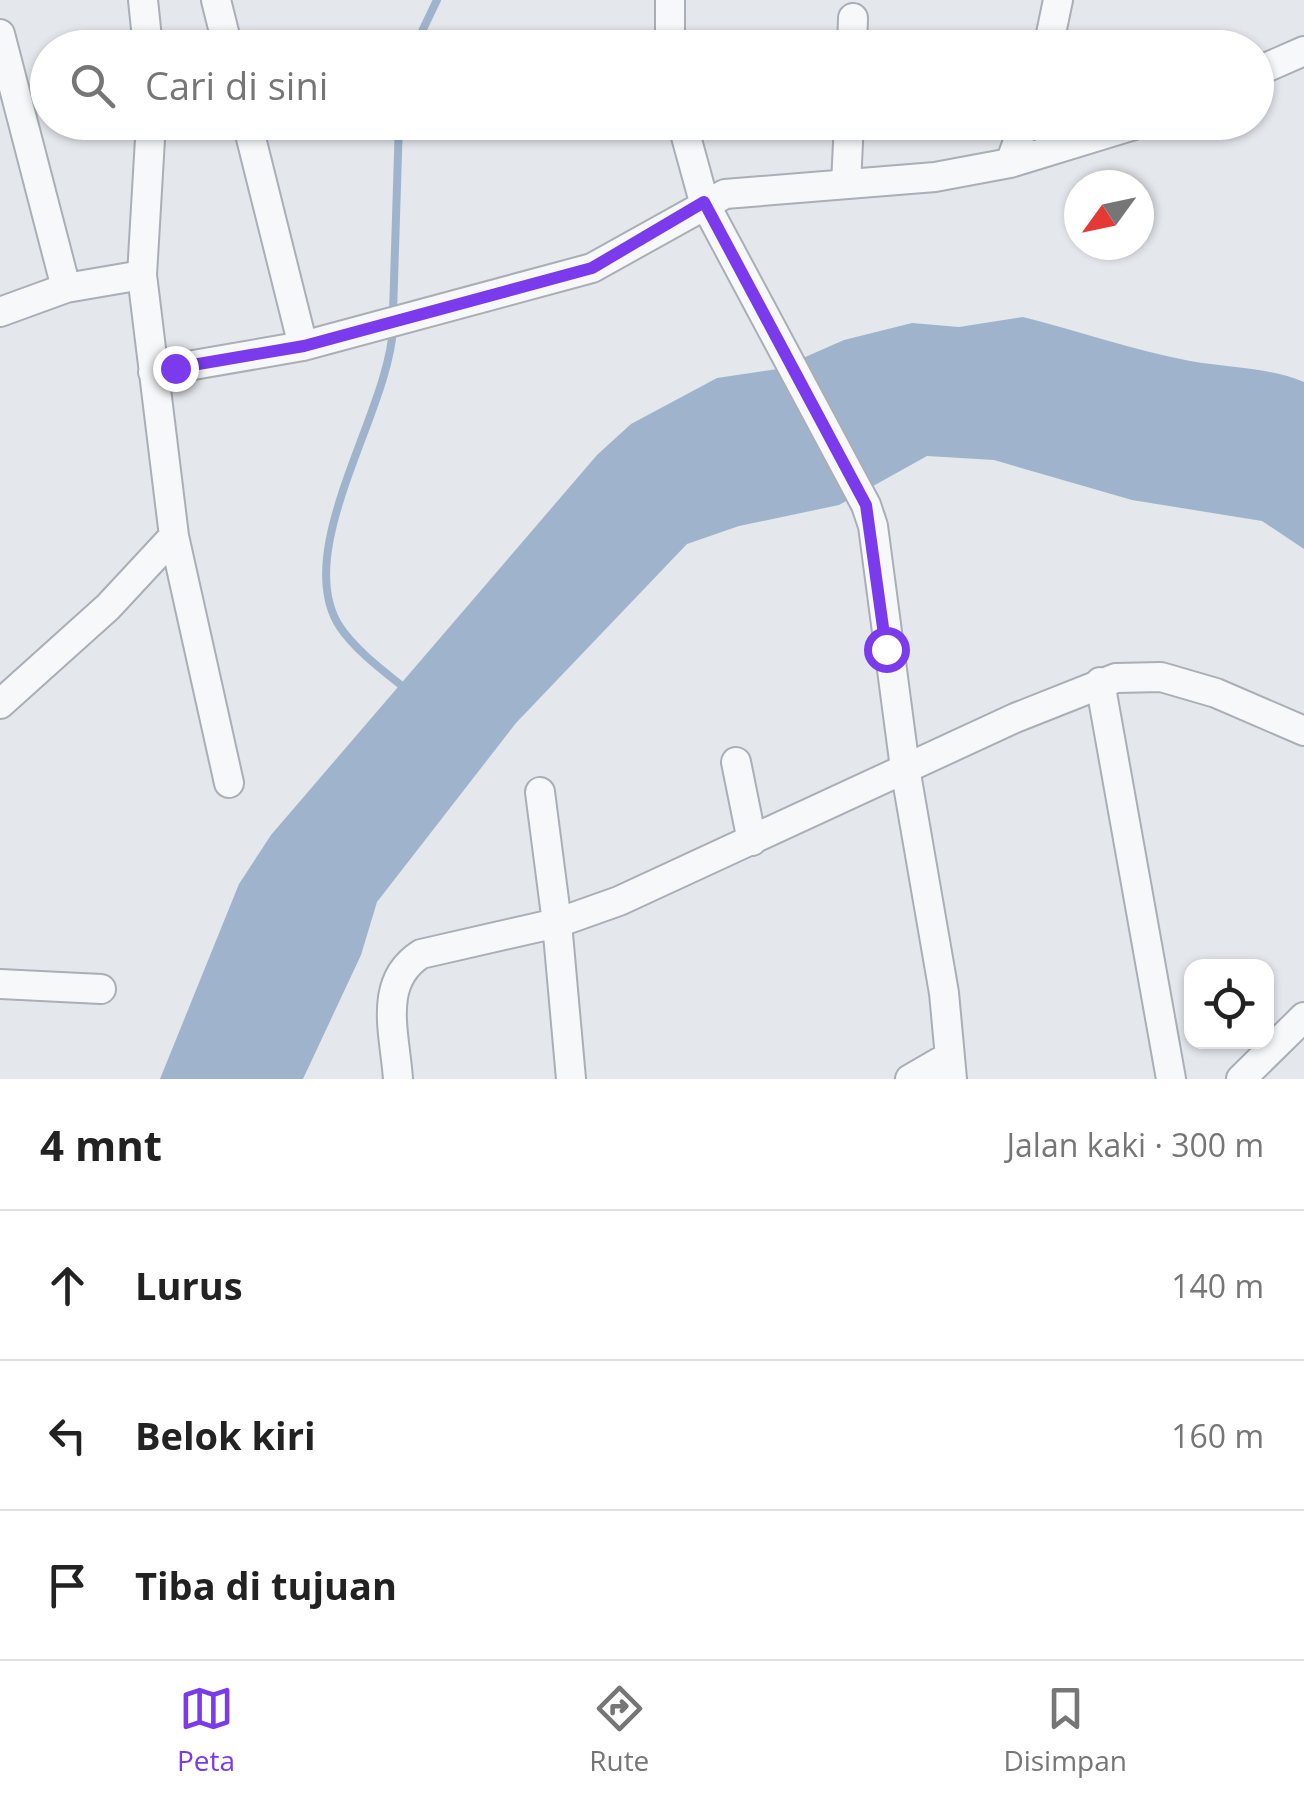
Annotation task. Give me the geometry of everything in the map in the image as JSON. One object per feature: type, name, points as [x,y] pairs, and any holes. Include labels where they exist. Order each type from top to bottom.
[{"type":"street","points":[[143,0],[146,30]]},
{"type":"street","points":[[216,0],[224,30]]},
{"type":"street","points":[[670,0],[670,30]]},
{"type":"street","points":[[1052,30],[1058,0]]},
{"type":"street","points":[[853,18],[853,30]]},
{"type":"street","points":[[0,34],[66,288]]},
{"type":"street","points":[[1274,64],[1304,51]]},
{"type":"street","points":[[150,140],[142,275],[153,372],[174,536],[228,782]]},
{"type":"street","points":[[252,140],[304,346]]},
{"type":"street","points":[[687,140],[704,202],[866,505],[904,768],[944,992],[950,1068],[910,1079]]},
{"type":"street","points":[[846,184],[847,140]]},
{"type":"street","points":[[1010,163],[1018,140]]},
{"type":"street","points":[[153,372],[304,346],[592,268],[704,202],[751,190],[935,177],[1010,163],[1085,140]]},
{"type":"street","points":[[0,312],[66,288],[142,275]]},
{"type":"street","points":[[0,704],[108,608],[174,536]]},
{"type":"street","points":[[398,1079],[392,990],[404,965],[421,954],[558,924],[752,841],[904,768],[1100,682],[1161,677],[1216,693],[1304,731]]},
{"type":"street","points":[[1100,682],[1171,1079]]},
{"type":"street","points":[[736,762],[752,841]]},
{"type":"street","points":[[540,792],[558,924],[571,1079]]},
{"type":"street","points":[[0,984],[100,989]]},
{"type":"street","points":[[1241,1079],[1304,1017]]},
{"type":"water","points":[[1023,317],[1169,357],[1262,371],[1304,382],[1304,549],[1262,521],[1132,500],[994,460],[927,456],[839,505],[739,526],[687,544],[516,723],[377,902],[361,955],[303,1079],[160,1079],[239,884],[271,835],[597,455],[631,424],[717,378],[778,369],[844,340],[912,323],[959,327]]},
{"type":"waterway","points":[[423,30],[437,0]]},
{"type":"waterway","points":[[393,313],[398,140]]},
{"type":"waterway","points":[[393,327],[388,361],[334,521],[327,560],[328,596],[347,636],[407,690]]},
{"type":"route","points":[[175,368],[304,346],[592,268],[666,228],[704,202],[866,505],[873,526],[886,649]]}]
